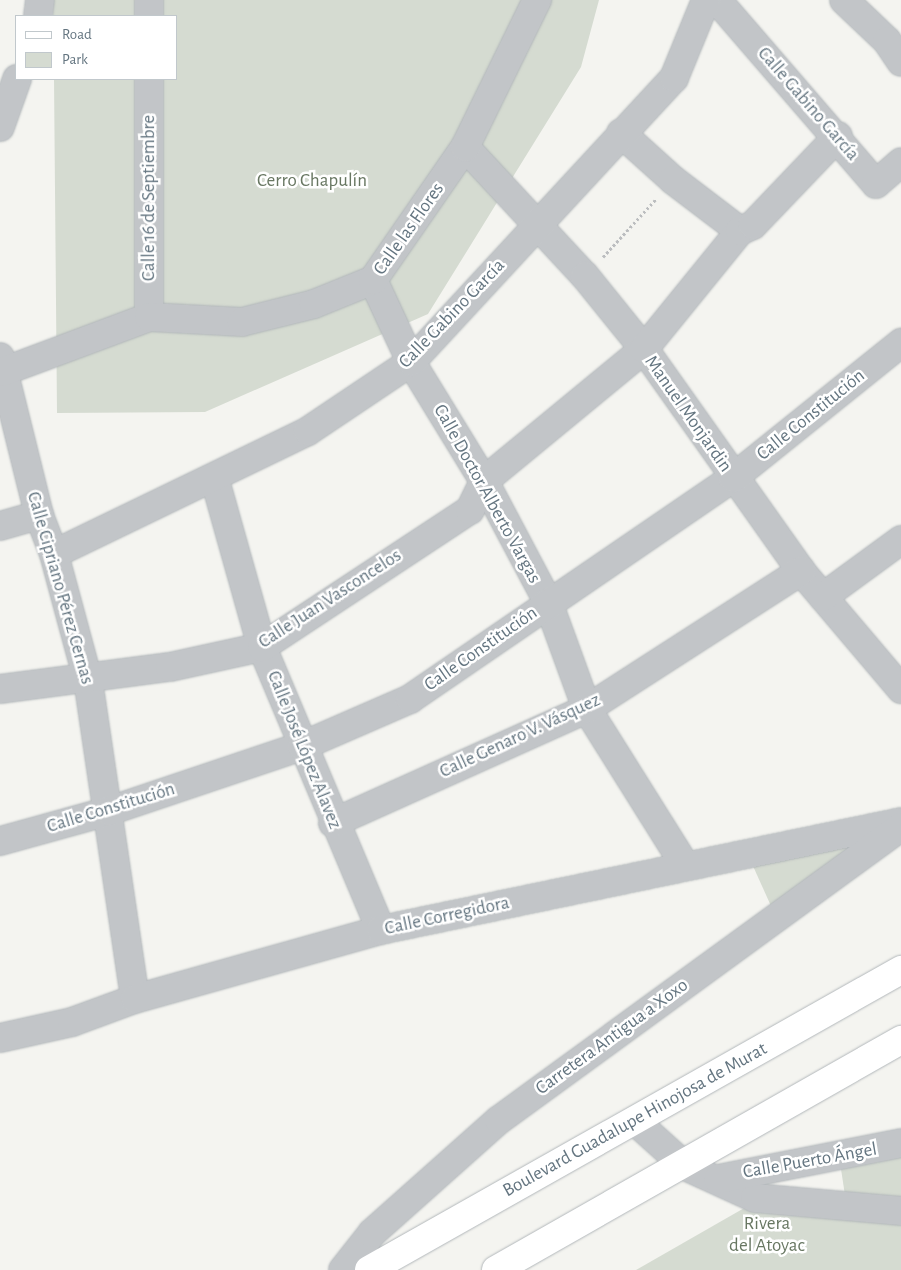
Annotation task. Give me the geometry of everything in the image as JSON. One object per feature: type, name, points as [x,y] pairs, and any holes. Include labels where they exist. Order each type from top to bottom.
[{"type":"main road","name":"Boulevard Guadalupe Hinojosa de Murat","points":[[369,1270],[901,970]]},
{"type":"main road","points":[[496,1270],[686,1166],[901,1040]]},
{"type":"street","points":[[38,15],[40,0]]},
{"type":"street","points":[[149,0],[149,15]]},
{"type":"street","name":"Calle las Flores","points":[[149,317],[242,322],[314,304],[373,280],[465,147],[537,0]]},
{"type":"street","name":"Calle Gabino García","points":[[54,554],[215,480],[308,431],[411,362],[621,133],[674,78],[706,0]]},
{"type":"street","name":"Calle Gabino García","points":[[717,0],[838,136],[876,184],[901,162]]},
{"type":"street","points":[[844,0],[887,41],[901,62]]},
{"type":"street","name":"Calle 16 de Septiembre","points":[[149,80],[149,317]]},
{"type":"street","points":[[0,127],[9,90]]},
{"type":"street","points":[[621,133],[673,180],[740,231]]},
{"type":"street","points":[[484,481],[644,349],[740,231],[753,225],[838,136]]},
{"type":"street","name":"Manuel Monjardin","points":[[465,147],[585,276],[644,349],[733,478],[801,571],[901,689]]},
{"type":"street","name":"Calle Doctor Alberto Vargas","points":[[373,280],[411,362],[484,481],[548,602],[587,709],[685,865]]},
{"type":"street","points":[[1,364],[149,317]]},
{"type":"street","name":"Calle Constitución","points":[[0,841],[109,811],[302,746],[410,699],[548,602],[733,478],[901,343]]},
{"type":"street","name":"Calle Cipriano Pérez Cernas","points":[[1,364],[6,411],[54,554],[88,680],[109,811],[135,999]]},
{"type":"street","name":"Calle José López Alavez","points":[[215,480],[262,647],[333,822],[381,930]]},
{"type":"street","name":"Calle Juan Vasconcelos","points":[[0,689],[88,680],[262,647],[470,510],[484,481]]},
{"type":"street","points":[[0,526],[39,514]]},
{"type":"street","points":[[823,596],[901,540]]},
{"type":"street","name":"Calle Genaro V. Vásquez","points":[[333,822],[587,709],[801,571]]},
{"type":"street","name":"Calle Corregidora","points":[[0,1038],[72,1022],[135,999],[381,930],[685,865],[901,822]]},
{"type":"street","name":"Carretera Antigua a Xoxo","points":[[344,1270],[372,1233],[499,1120],[901,828]]},
{"type":"street","points":[[635,1121],[686,1166],[718,1179],[755,1198],[901,1211]]},
{"type":"street","name":"Calle Puerto Ángel","points":[[718,1179],[901,1143]]},
{"type":"path","points":[[585,276],[673,180]]},
{"type":"green space","name":"Cerro Chapulín","points":[[53,0],[599,0],[581,67],[428,314],[205,412],[57,413],[54,80],[178,80],[178,15],[53,15]]},
{"type":"green space","points":[[901,818],[780,926],[744,846]]},
{"type":"green space","points":[[901,1157],[901,1208],[846,1202],[841,1169]]},
{"type":"green space","name":"Rivera del Atoyac","points":[[760,1199],[901,1217],[901,1270],[636,1270]]}]
